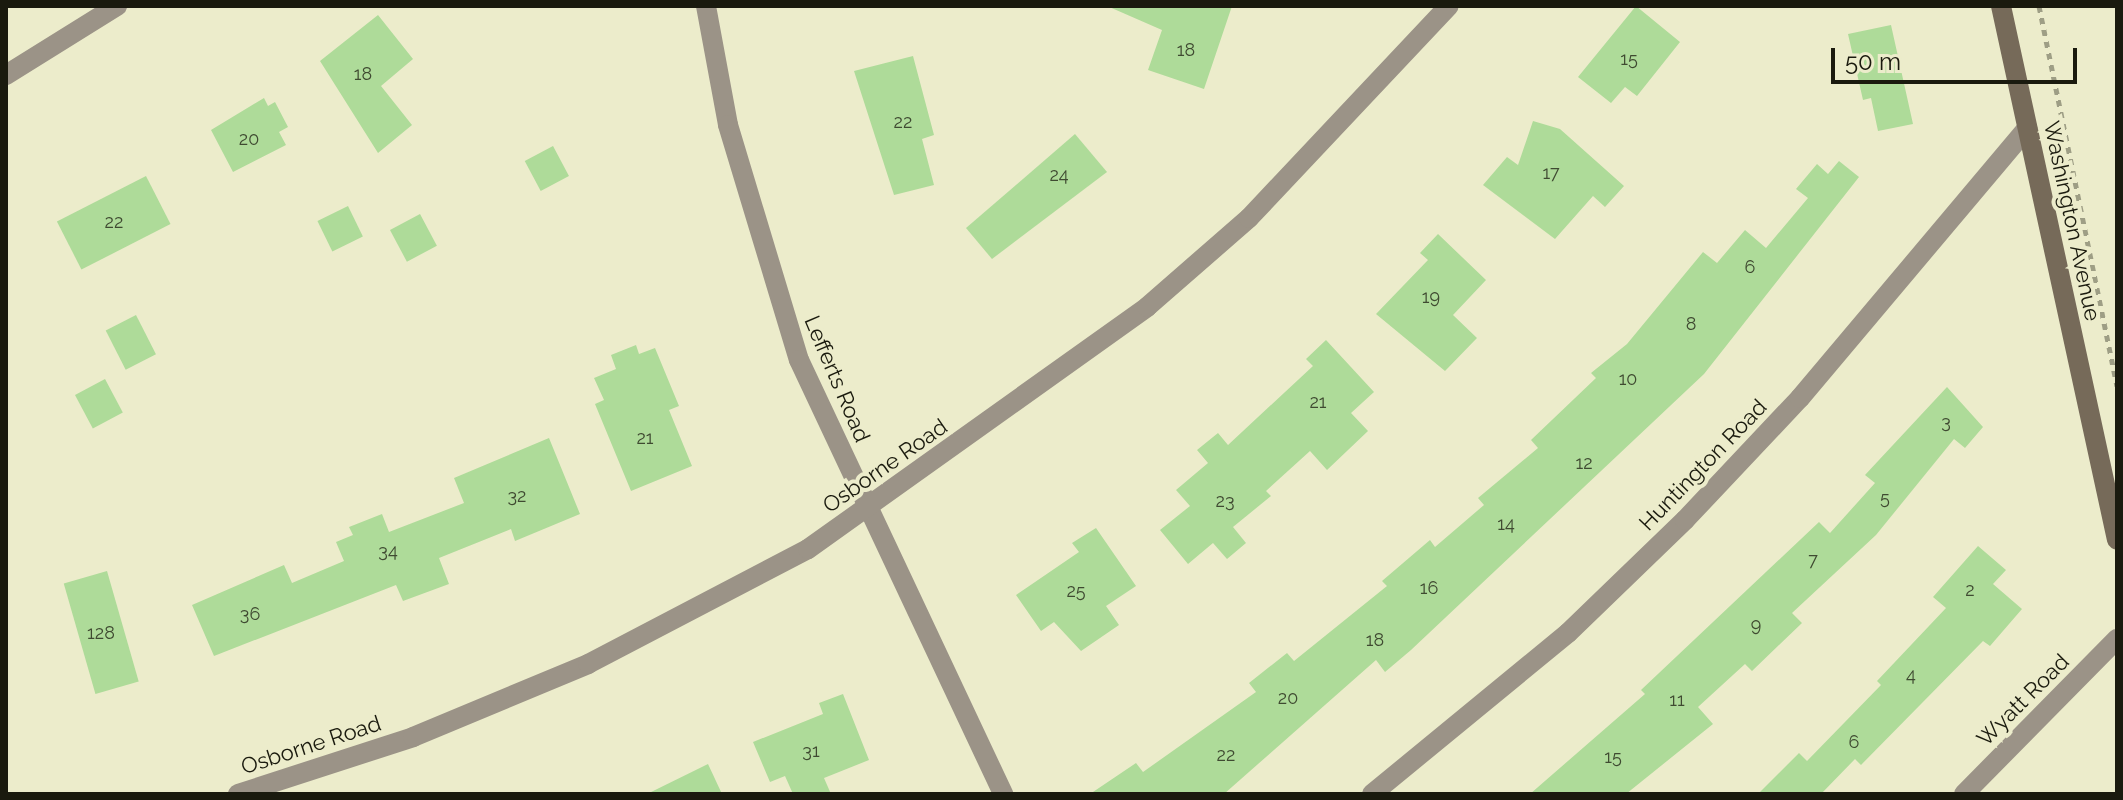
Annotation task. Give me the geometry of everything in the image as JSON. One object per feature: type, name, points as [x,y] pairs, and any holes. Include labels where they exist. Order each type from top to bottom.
[{"type":"main road","name":"Washington Avenue","points":[[2001,6],[2117,540]]},
{"type":"street","points":[[6,75],[117,6]]},
{"type":"street","name":"Lefferts Road","points":[[706,6],[757,236],[799,360],[1003,794]]},
{"type":"street","name":"Osborne Road","points":[[238,794],[413,737],[588,664],[808,549],[1147,307],[1249,218],[1449,6]]},
{"type":"street","name":"Huntington Road","points":[[1372,794],[1568,633],[1685,520],[1800,398],[2027,128]]},
{"type":"street","name":"Wyatt Road","points":[[1964,794],[2117,639]]},
{"type":"path","points":[[2039,6],[2117,386]]},
{"type":"building","points":[[1107,6],[1232,6],[1204,89],[1148,70],[1162,30]]},
{"type":"building","points":[[1636,6],[1680,42],[1637,96],[1625,87],[1611,103],[1578,77]]},
{"type":"building","points":[[378,15],[413,59],[381,86],[412,125],[378,153],[320,61]]},
{"type":"building","points":[[1891,25],[1913,124],[1878,131],[1871,98],[1863,100],[1848,34]]},
{"type":"building","points":[[913,56],[934,135],[922,139],[934,185],[894,195],[854,71]]},
{"type":"building","points":[[264,98],[268,106],[275,102],[288,127],[279,132],[286,145],[233,172],[211,130]]},
{"type":"building","points":[[1533,121],[1560,129],[1624,186],[1605,207],[1593,196],[1555,239],[1483,185],[1507,157],[1518,165]]},
{"type":"building","points":[[1075,134],[1107,172],[992,259],[966,228]]},
{"type":"building","points":[[553,146],[569,176],[541,191],[525,161]]},
{"type":"building","points":[[1839,161],[1859,177],[1704,374],[1385,672],[1376,660],[1224,794],[1090,794],[1136,763],[1143,772],[1256,692],[1249,683],[1287,653],[1294,661],[1387,586],[1382,581],[1430,540],[1435,547],[1484,505],[1478,498],[1538,448],[1531,440],[1596,378],[1591,373],[1627,344],[1703,252],[1717,263],[1745,230],[1766,248],[1808,198],[1796,189],[1817,164],[1828,174]]},
{"type":"building","points":[[146,176],[171,224],[81,270],[57,221]]},
{"type":"building","points":[[348,206],[363,237],[332,251],[317,221]]},
{"type":"building","points":[[420,214],[437,246],[407,262],[390,230]]},
{"type":"building","points":[[1438,234],[1486,280],[1453,315],[1477,338],[1445,371],[1376,314],[1428,260],[1420,253]]},
{"type":"building","points":[[136,315],[156,354],[126,370],[106,330]]},
{"type":"building","points":[[1326,340],[1374,392],[1351,413],[1368,431],[1327,470],[1310,451],[1266,491],[1271,496],[1233,527],[1246,543],[1227,559],[1213,543],[1188,564],[1160,530],[1190,506],[1176,490],[1208,463],[1197,450],[1218,433],[1228,445],[1313,366],[1306,359]]},
{"type":"building","points":[[636,345],[639,354],[655,348],[679,406],[669,410],[692,466],[631,491],[595,404],[604,400],[594,378],[616,369],[611,355]]},
{"type":"building","points":[[105,379],[123,413],[93,429],[75,395]]},
{"type":"building","points":[[1947,387],[1983,427],[1965,448],[1954,439],[1876,535],[1792,613],[1802,623],[1752,671],[1745,664],[1698,707],[1713,724],[1626,794],[1530,794],[1645,694],[1641,690],[1819,522],[1830,533],[1875,483],[1865,475]]},
{"type":"building","points":[[549,438],[580,514],[515,541],[511,529],[439,558],[449,584],[403,601],[396,585],[214,656],[192,605],[284,565],[292,583],[344,561],[336,542],[353,535],[349,527],[382,514],[389,532],[464,503],[454,478]]},
{"type":"building","points":[[1096,528],[1136,586],[1106,606],[1119,625],[1081,651],[1054,622],[1041,631],[1016,595],[1079,552],[1072,543]]},
{"type":"building","points":[[1978,546],[2006,570],[1993,584],[2022,609],[1990,646],[1983,641],[1861,765],[1855,759],[1821,794],[1758,794],[1799,753],[1807,761],[1881,685],[1877,681],[1946,608],[1933,597]]},
{"type":"building","points":[[107,571],[139,682],[95,694],[64,583]]},
{"type":"building","points":[[843,694],[869,760],[824,778],[831,794],[793,794],[785,776],[770,782],[753,742],[823,714],[819,703]]},
{"type":"building","points":[[708,764],[722,794],[647,794]]}]
